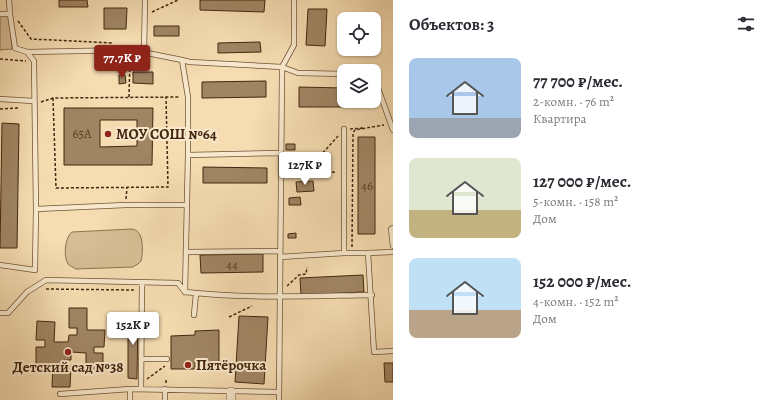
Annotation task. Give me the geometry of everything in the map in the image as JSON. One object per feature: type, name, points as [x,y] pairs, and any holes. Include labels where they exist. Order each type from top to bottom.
[{"type":"lane","points":[[9,0],[15,48],[27,52],[132,50],[190,62],[282,67],[298,73],[337,74]]},
{"type":"lane","points":[[144,52],[145,0]]},
{"type":"lane","points":[[279,400],[282,67],[294,45],[294,0]]},
{"type":"lane","points":[[0,14],[10,12]]},
{"type":"lane","points":[[0,266],[35,270],[36,209],[34,61],[27,52]]},
{"type":"lane","points":[[182,60],[188,97],[185,292]]},
{"type":"lane","points":[[381,96],[393,130]]},
{"type":"lane","points":[[0,99],[34,103]]},
{"type":"lane","points":[[344,130],[344,253]]},
{"type":"lane","points":[[188,155],[281,153]]},
{"type":"lane","points":[[36,209],[126,205],[186,205]]},
{"type":"lane","points":[[393,228],[391,229],[393,246]]},
{"type":"lane","points":[[186,252],[280,251]]},
{"type":"lane","points":[[280,257],[393,252]]},
{"type":"lane","points":[[368,253],[372,295],[374,352],[393,351]]},
{"type":"lane","points":[[0,313],[8,313],[27,292],[46,280],[178,283],[185,292],[196,293],[372,295]]},
{"type":"lane","points":[[141,389],[142,282]]},
{"type":"lane","points":[[194,315],[196,293]]},
{"type":"lane","points":[[141,359],[167,359]]},
{"type":"lane","points":[[60,394],[130,389],[165,389],[231,396],[278,392]]},
{"type":"lane","points":[[130,389],[130,400]]},
{"type":"lane","points":[[165,389],[166,400]]},
{"type":"path","points":[[10,12],[31,39],[114,43]]},
{"type":"path","points":[[53,98],[56,188],[127,188],[168,187],[166,97]]},
{"type":"path","points":[[34,103],[53,98],[188,97]]},
{"type":"path","points":[[0,109],[19,108]]},
{"type":"path","points":[[352,253],[353,133],[355,130],[391,124]]},
{"type":"path","points":[[281,176],[320,156],[344,130],[372,127]]},
{"type":"path","points":[[281,176],[336,172]]},
{"type":"path","points":[[126,205],[127,188]]},
{"type":"path","points":[[280,294],[299,275],[306,274],[307,267]]},
{"type":"path","points":[[32,288],[142,290]]},
{"type":"path","points":[[229,317],[252,306]]},
{"type":"path","points":[[141,383],[167,365]]},
{"type":"shaded area","points":[[0,16],[9,16],[12,49],[0,50]]},
{"type":"shaded area","points":[[132,229],[137,231],[142,240],[141,261],[133,267],[76,269],[66,261],[66,242],[72,232]]},
{"type":"building","points":[[59,0],[87,0],[88,7],[59,7]]},
{"type":"building","points":[[200,0],[265,0],[264,12],[200,10]]},
{"type":"building","points":[[104,8],[127,8],[126,29],[104,29]]},
{"type":"building","points":[[308,9],[327,9],[325,46],[306,45]]},
{"type":"building","points":[[154,26],[179,26],[179,36],[154,36]]},
{"type":"building","points":[[260,42],[261,52],[218,53],[218,43]]},
{"type":"building","points":[[133,72],[153,72],[153,84],[133,83]]},
{"type":"building","points":[[119,75],[125,75],[126,83],[119,84]]},
{"type":"building","points":[[266,81],[266,97],[202,98],[202,82]]},
{"type":"building","points":[[299,87],[337,88],[337,107],[299,107]]},
{"type":"building","points":[[64,108],[153,108],[152,165],[64,165]],"holes":[[[100,120],[137,120],[137,146],[100,147]]]},
{"type":"building","points":[[2,123],[19,124],[17,248],[0,248]]},
{"type":"building","points":[[358,137],[375,137],[375,234],[358,234]]},
{"type":"building","points":[[286,144],[295,144],[295,150],[286,150]]},
{"type":"building","points":[[203,167],[267,168],[267,183],[203,183]]},
{"type":"building","points":[[313,181],[314,191],[297,192],[296,182]]},
{"type":"building","points":[[300,197],[301,205],[289,205],[289,198]]},
{"type":"building","points":[[296,233],[296,238],[288,238],[288,234]]},
{"type":"building","points":[[263,254],[263,272],[201,273],[200,255]]},
{"type":"building","points":[[363,275],[364,292],[301,295],[300,278]]},
{"type":"building","points":[[69,308],[87,308],[87,330],[105,330],[104,347],[94,347],[94,353],[103,353],[103,371],[86,371],[86,353],[71,352],[71,360],[63,360],[62,366],[71,366],[70,387],[52,387],[53,365],[36,365],[36,347],[45,347],[45,340],[36,340],[37,321],[55,322],[54,342],[68,342],[69,335],[77,335],[77,328],[69,328]]},
{"type":"building","points":[[128,314],[138,314],[137,379],[128,378]]},
{"type":"building","points":[[239,316],[268,317],[264,384],[235,382]]},
{"type":"building","points":[[219,330],[219,362],[195,362],[195,369],[171,369],[171,336],[195,335],[195,331]]},
{"type":"building","points":[[384,363],[393,363],[393,382],[385,382]]},
{"type":"place","name":"МОУ СОШ №64","points":[[108,134]]},
{"type":"place","name":"Детский сад №38","points":[[68,352]]},
{"type":"place","name":"Пятёрочка","points":[[188,365]]}]
